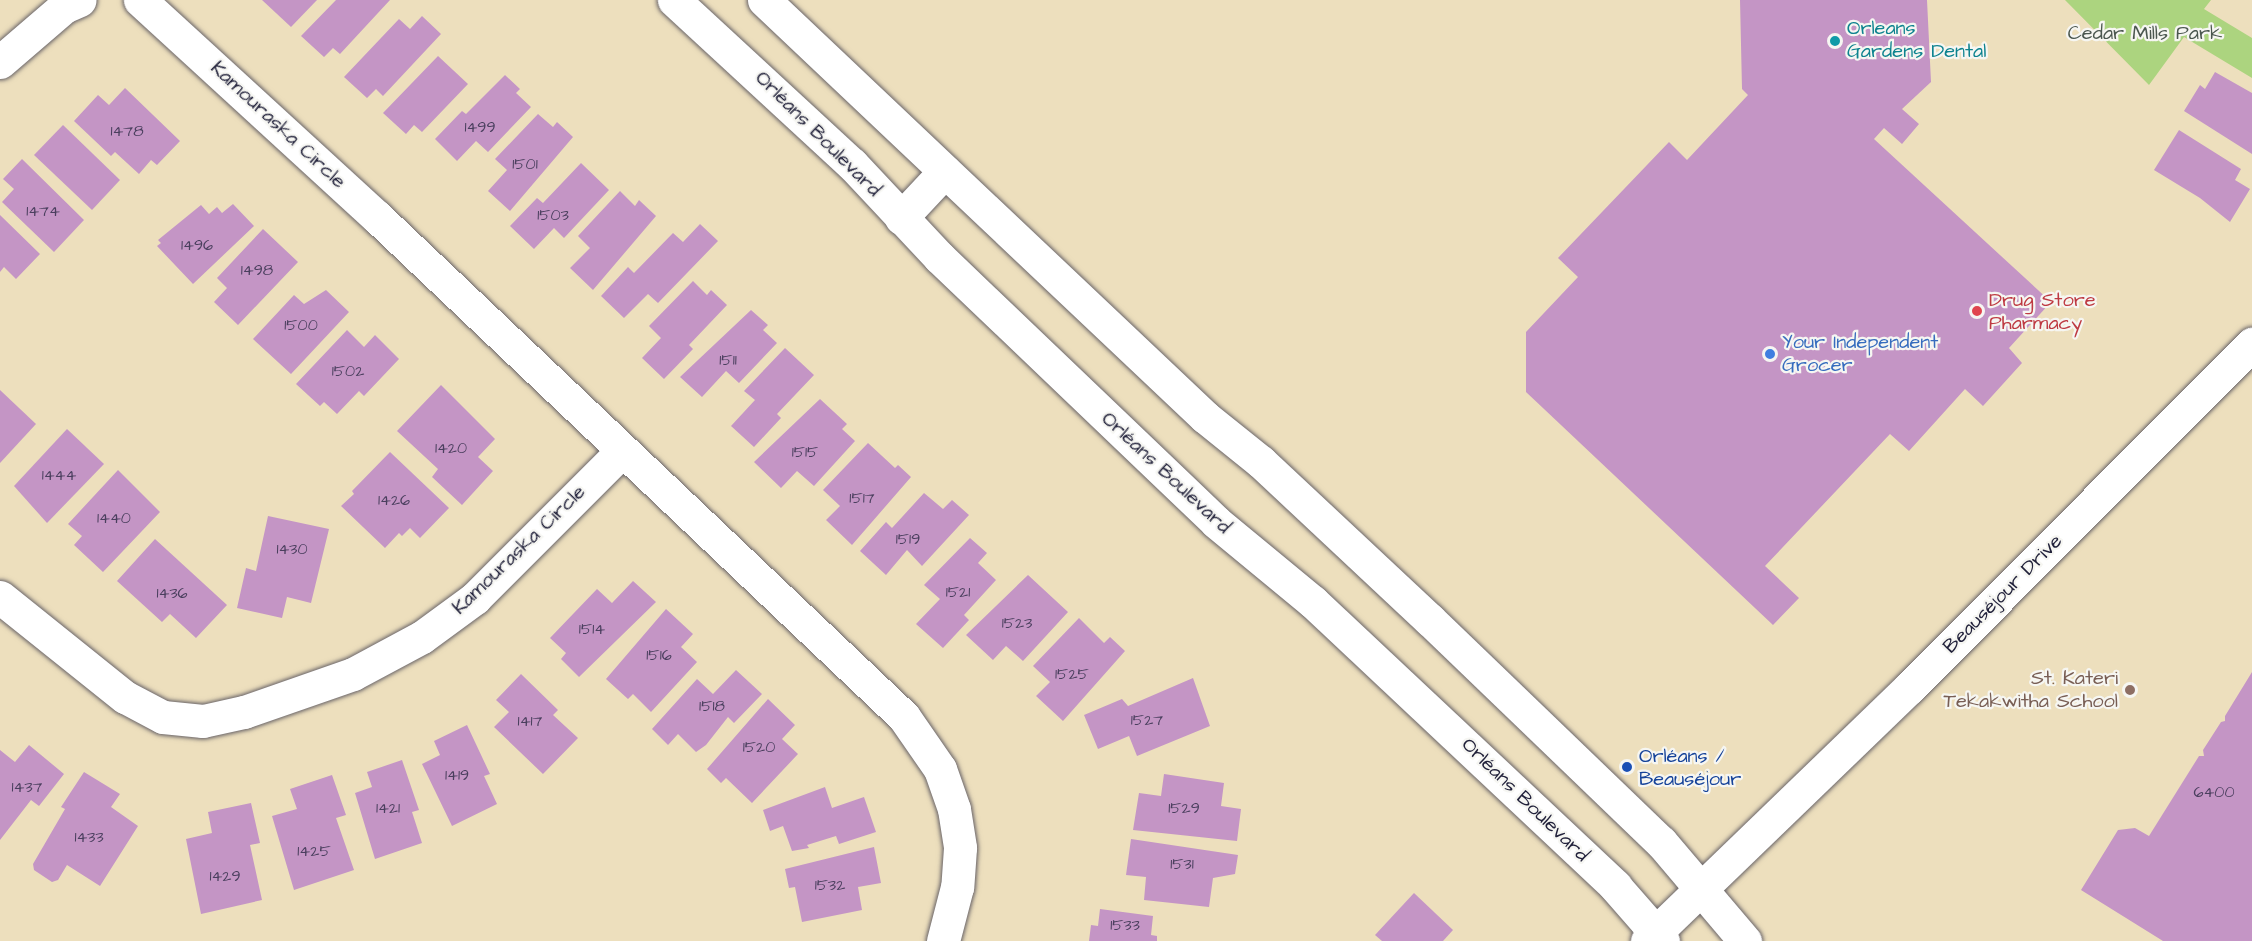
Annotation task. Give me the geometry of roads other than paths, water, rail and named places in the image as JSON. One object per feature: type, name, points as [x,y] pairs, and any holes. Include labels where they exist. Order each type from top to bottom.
[{"type":"street","points":[[0,62],[64,7],[80,0]]},
{"type":"street","name":"Kamouraska Circle","points":[[140,0],[377,217],[621,452],[904,717],[924,742],[940,769],[954,809],[960,848],[957,887],[943,941]]},
{"type":"street","name":"Orléans Boulevard","points":[[674,0],[852,164],[901,219],[1216,522],[1313,602],[1419,699],[1615,886],[1655,938]]},
{"type":"street","points":[[764,0],[1205,417],[1261,462],[1362,556],[1661,842],[1745,941]]},
{"type":"street","points":[[901,219],[945,171]]},
{"type":"street","name":"Beauséjour Drive","points":[[1655,938],[1700,890],[1909,688],[2252,344]]},
{"type":"street","name":"Kamouraska Circle","points":[[0,597],[125,697],[163,717],[202,721],[244,712],[353,674],[422,637],[475,598],[621,452]]},
{"type":"place","name":"Orleans Gardens Dental","points":[[1835,41]]},
{"type":"place","name":"Drug Store Pharmacy","points":[[1977,311]]},
{"type":"place","name":"Your Independent Grocer","points":[[1770,354]]},
{"type":"place","name":"St. Kateri Tekakwitha School","points":[[2130,690]]},
{"type":"place","name":"Orléans / Beauséjour","points":[[1627,767]]},
{"type":"park label","name":"Cedar Mills Park","points":[[2145,33]]}]
